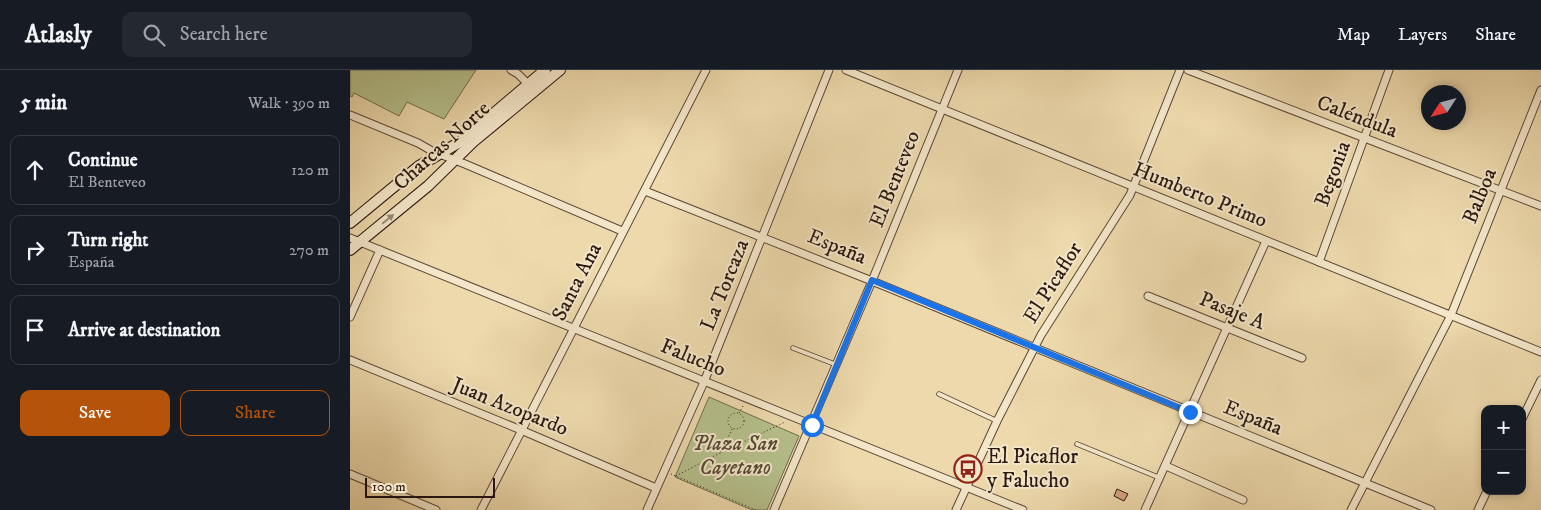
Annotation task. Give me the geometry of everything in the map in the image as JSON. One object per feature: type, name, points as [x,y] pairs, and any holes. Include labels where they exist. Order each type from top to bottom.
[{"type":"street","points":[[511,70],[531,87]]},
{"type":"street","name":"Charcas Norte","points":[[350,250],[354,240],[428,186],[531,87],[545,70]]},
{"type":"street","name":"Charcas Norte","points":[[350,223],[407,175],[460,142],[531,87],[560,70]]},
{"type":"street","name":"Santa Ana","points":[[481,510],[706,70]]},
{"type":"street","name":"La Torcaza","points":[[647,510],[704,382],[830,70]]},
{"type":"street","name":"Humberto Primo","points":[[846,70],[1541,352]]},
{"type":"street","name":"El Benteveo","points":[[774,510],[812,425],[958,70]]},
{"type":"street","name":"El Picaflor","points":[[956,510],[997,421],[1034,348],[1126,202],[1180,70]]},
{"type":"street","name":"Caléndula","points":[[1188,70],[1541,206]]},
{"type":"street","name":"Begonia","points":[[1319,262],[1389,70]]},
{"type":"street","name":"Balboa","points":[[1351,510],[1451,315],[1541,90]]},
{"type":"street","points":[[350,115],[622,231]]},
{"type":"street","name":"España","points":[[645,191],[872,280],[1431,510]]},
{"type":"street","name":"Falucho","points":[[354,240],[1023,510]]},
{"type":"street","points":[[1145,510],[1266,241]]},
{"type":"street","points":[[350,317],[380,250]]},
{"type":"street","name":"Pasaje A","points":[[1148,296],[1302,358]]},
{"type":"street","name":"Juan Azopardo","points":[[350,360],[522,430],[656,488]]},
{"type":"street","points":[[1526,411],[1541,380]]},
{"type":"street","points":[[1166,466],[1242,500]]},
{"type":"street","points":[[350,474],[436,510]]},
{"type":"street","points":[[1478,510],[1485,495]]},
{"type":"lane","points":[[792,348],[837,365]]},
{"type":"lane","points":[[939,394],[997,421]]},
{"type":"lane","points":[[1077,444],[1160,478]]},
{"type":"path","points":[[739,414],[746,399]]},
{"type":"path","points":[[733,414],[739,414],[743,419],[743,424],[739,428],[732,428],[728,424],[728,419],[733,414]]},
{"type":"path","points":[[676,476],[721,452],[793,418]]},
{"type":"path","points":[[721,452],[732,428]]},
{"type":"path","points":[[664,471],[756,510]]},
{"type":"green space","points":[[350,70],[476,70],[444,119],[407,102],[399,116],[354,93],[352,97],[350,96]]},
{"type":"green space","name":"Plaza San Cayetano","points":[[709,397],[799,436],[767,510],[752,510],[675,477]]},
{"type":"building","points":[[1117,489],[1128,494],[1124,501],[1114,496]]},
{"type":"place","name":"El Picaflor y Falucho","points":[[968,469]]},
{"type":"route","points":[[812,425],[872,280],[1190,412]]}]
